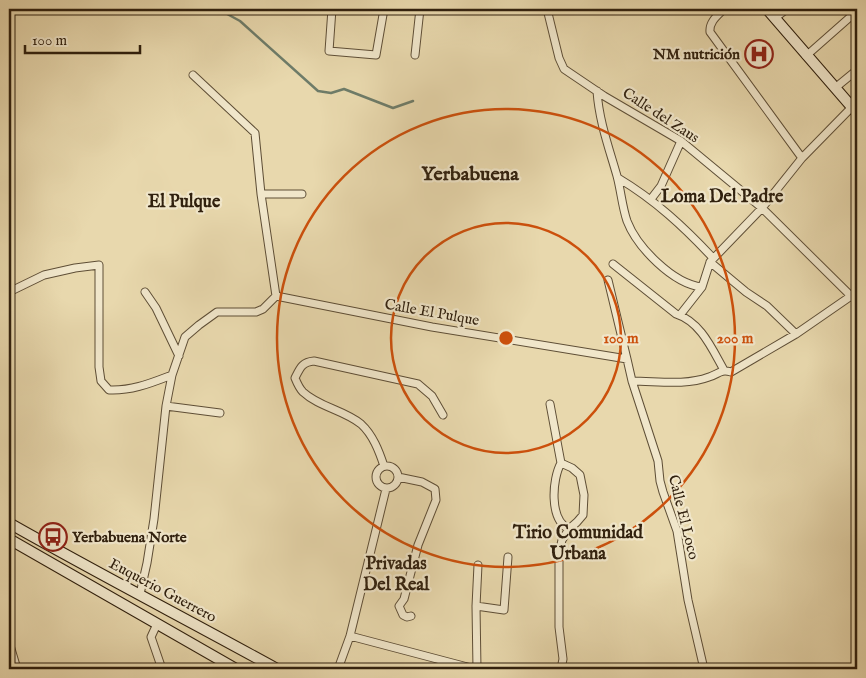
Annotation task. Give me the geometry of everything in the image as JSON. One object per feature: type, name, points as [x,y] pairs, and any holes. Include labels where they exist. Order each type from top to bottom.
[{"type":"main road","points":[[767,9],[855,110]]},
{"type":"main road","name":"Euquerio Guerrero","points":[[9,523],[81,564],[277,669]]},
{"type":"main road","name":"Euquerio Guerrero","points":[[9,539],[236,669]]},
{"type":"street","points":[[332,9],[329,51],[376,55],[384,9]]},
{"type":"street","points":[[415,55],[420,9]]},
{"type":"street","name":"Calle del Zaus","points":[[547,9],[559,58],[564,69],[681,141],[762,208],[854,298]]},
{"type":"street","points":[[724,9],[712,22],[710,32],[802,158]]},
{"type":"street","points":[[775,18],[787,9]]},
{"type":"street","points":[[806,56],[857,11]]},
{"type":"street","points":[[835,88],[857,70]]},
{"type":"street","points":[[140,594],[149,554],[166,406],[172,375],[185,337],[218,312],[256,312],[263,309],[276,296],[261,194],[255,133],[193,75]]},
{"type":"street","points":[[597,91],[606,142],[618,178],[620,196],[627,221],[635,238],[675,277],[693,286],[702,287]]},
{"type":"street","points":[[680,315],[702,287],[712,260],[762,208],[802,158],[855,110]]},
{"type":"street","points":[[651,199],[660,186],[681,141]]},
{"type":"street","points":[[618,178],[651,199],[676,220],[712,260],[746,292],[767,306],[796,334]]},
{"type":"street","points":[[261,194],[302,194]]},
{"type":"street","points":[[613,264],[703,333],[724,370]]},
{"type":"street","points":[[9,292],[44,275],[100,265],[99,367],[101,381],[109,390],[118,390],[140,387],[172,375]]},
{"type":"street","points":[[608,280],[632,378],[690,382],[709,377],[724,370],[731,372],[854,298]]},
{"type":"street","points":[[145,292],[156,308],[179,356]]},
{"type":"street","name":"Calle El Pulque","points":[[276,296],[432,327],[627,359]]},
{"type":"street","points":[[384,466],[376,444],[362,425],[339,410],[302,392],[296,378],[301,365],[314,361],[418,384],[432,396],[443,415]]},
{"type":"street","name":"Calle El Loco","points":[[632,378],[658,461],[663,492],[677,531],[688,600],[704,669]]},
{"type":"street","points":[[550,404],[561,463],[553,485],[558,520],[562,526],[569,529]]},
{"type":"street","points":[[166,406],[220,413]]},
{"type":"street","points":[[561,463],[572,468],[580,475],[584,495],[583,515],[569,529],[562,540],[559,553],[559,627],[563,659],[561,669]]},
{"type":"street","points":[[389,465],[397,472],[398,478],[392,487],[386,489],[376,482],[375,475],[378,469],[389,465]]},
{"type":"street","points":[[398,478],[422,482],[435,490],[436,500],[418,545],[404,599],[399,606],[402,615],[411,616]]},
{"type":"street","points":[[338,669],[350,636],[352,620],[386,489]]},
{"type":"street","points":[[476,606],[504,610],[508,557]]},
{"type":"street","points":[[350,636],[476,669],[478,565]]},
{"type":"street","points":[[157,624],[151,637],[162,669]]},
{"type":"street","points":[[9,642],[17,669]]},
{"type":"waterway","points":[[218,9],[240,21],[318,91],[331,93],[344,89],[393,108],[413,101]]},
{"type":"place","name":"NM nutrición","points":[[759,54]]},
{"type":"place","name":"Yerbabuena Norte","points":[[53,537]]},
{"type":"district","name":"Yerbabuena","points":[[470,173]]},
{"type":"district","name":"Loma Del Padre","points":[[722,196]]},
{"type":"district","name":"El Pulque","points":[[184,201]]},
{"type":"district","name":"Tirio Comunidad Urbana","points":[[578,542]]},
{"type":"district","name":"Privadas Del Real","points":[[396,573]]}]
